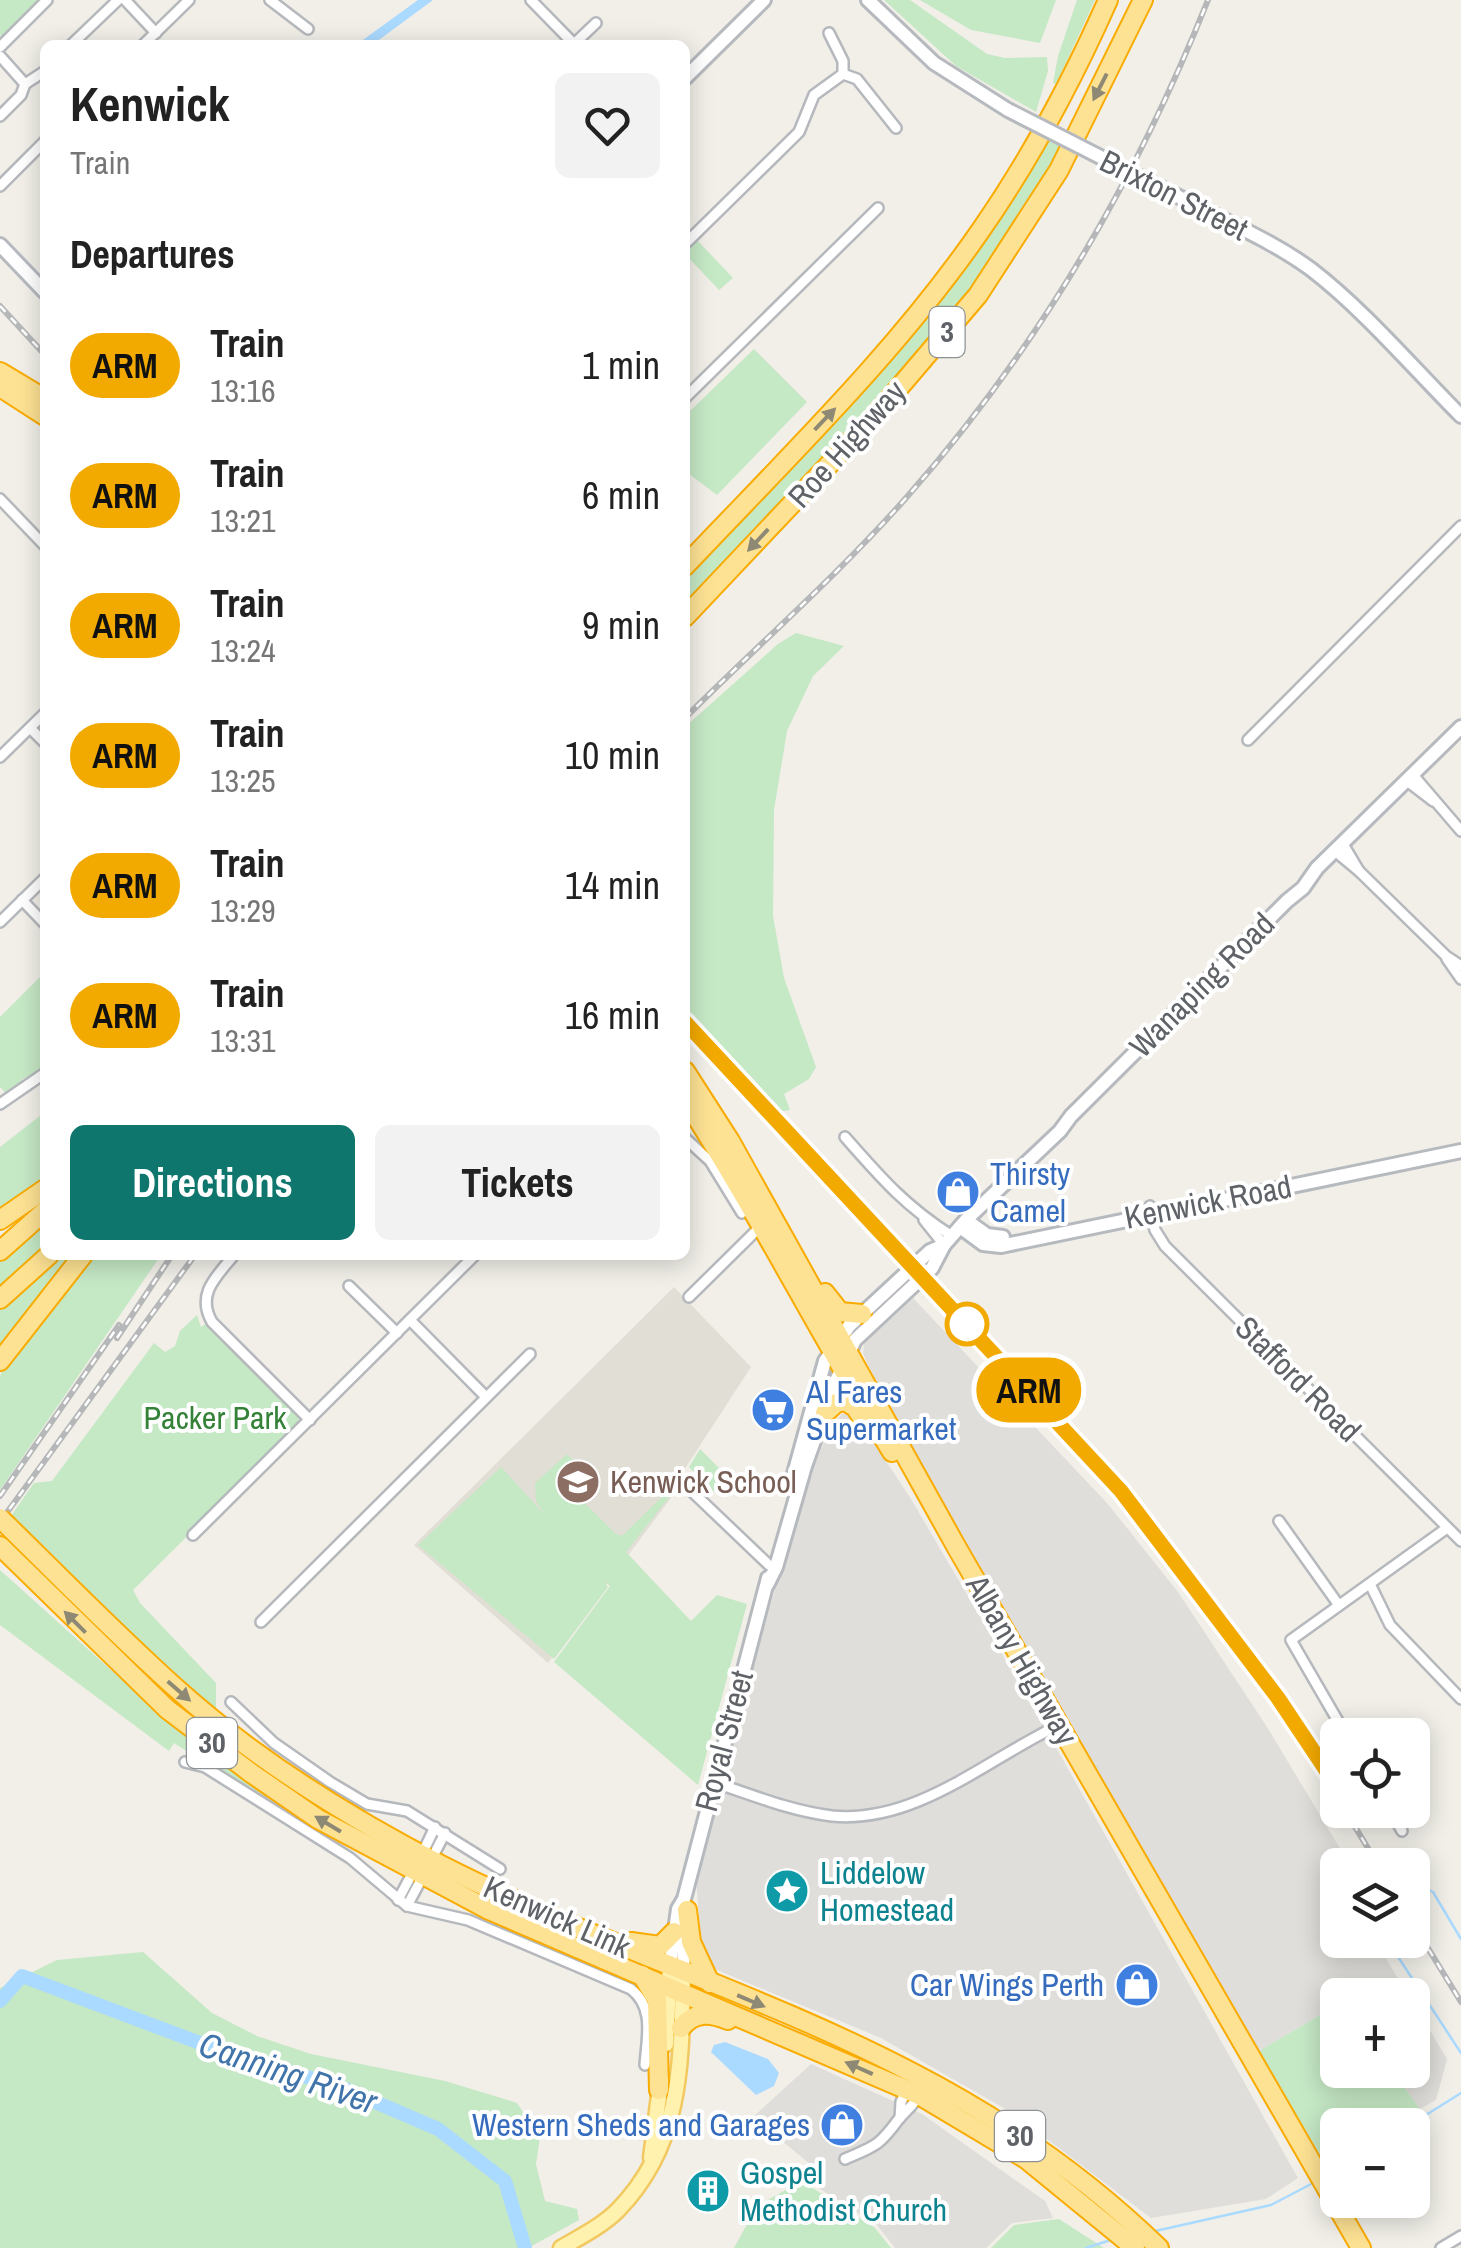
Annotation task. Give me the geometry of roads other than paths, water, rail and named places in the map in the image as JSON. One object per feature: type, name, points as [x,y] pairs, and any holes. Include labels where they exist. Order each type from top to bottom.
[{"type":"highway","name":"Roe Highway","points":[[690,561],[854,388],[983,228],[1074,75],[1108,0]]},
{"type":"highway","name":"Roe Highway","points":[[690,613],[874,417],[978,295],[1058,170],[1143,0]]},
{"type":"highway","points":[[0,372],[40,397]]},
{"type":"highway","points":[[0,387],[40,413]]},
{"type":"highway","name":"Albany Highway","points":[[690,1079],[799,1264],[903,1470],[1320,2183]]},
{"type":"highway","name":"Albany Highway","points":[[690,1108],[841,1351],[1055,1727]]},
{"type":"highway","points":[[0,1220],[40,1192]]},
{"type":"highway","points":[[0,1251],[40,1215]]},
{"type":"highway","points":[[0,1299],[44,1260]]},
{"type":"highway","points":[[2,1361],[79,1260]]},
{"type":"highway","points":[[799,1264],[811,1270],[837,1309],[862,1314]]},
{"type":"highway","points":[[824,1412],[839,1402],[853,1405],[888,1458],[903,1470]]},
{"type":"highway","name":"Kenwick Link","points":[[4,1522],[178,1690],[221,1726],[489,1910],[640,1973],[710,1983],[917,2085],[1158,2248]]},
{"type":"highway","name":"Kenwick Link","points":[[0,1546],[167,1709],[250,1773],[318,1818],[422,1866],[569,1925],[800,2042],[917,2085]]},
{"type":"highway","points":[[685,1904],[691,1942],[710,1983]]},
{"type":"highway","points":[[569,1925],[602,1929],[647,1946],[660,1946],[674,1932]]},
{"type":"highway","points":[[640,1973],[657,2000],[659,2090]]},
{"type":"highway","points":[[681,2028],[694,2016],[711,2014],[800,2042]]},
{"type":"highway","name":"Kenwick Link","points":[[1102,2208],[1134,2248]]},
{"type":"highway","name":"Albany Highway","points":[[1338,2218],[1353,2248]]},
{"type":"highway","name":"Albany Highway","points":[[1342,2218],[1361,2248]]},
{"type":"main road","points":[[690,73],[764,0]]},
{"type":"main road","name":"Brixton Street","points":[[868,0],[934,63],[1008,110],[1288,254],[1311,270],[1461,416]]},
{"type":"main road","points":[[0,245],[40,287]]},
{"type":"main road","name":"Wanaping Road","points":[[841,1351],[862,1314],[1060,1131],[1461,726]]},
{"type":"main road","name":"Kenwick Road","points":[[955,1232],[997,1238],[1461,1147]]},
{"type":"main road","name":"Wanaping Road","points":[[841,1351],[940,1259],[955,1232]]},
{"type":"main road","points":[[881,1297],[902,1298],[899,1280]]},
{"type":"main road","name":"Royal Street","points":[[767,1584],[776,1567],[841,1351]]},
{"type":"main road","name":"Royal Street","points":[[649,2168],[685,1904],[713,1782],[820,1376],[841,1351]]},
{"type":"main road","name":"Royal Street","points":[[561,2248],[617,2212],[657,2158],[672,2114],[681,2028],[674,1932],[685,1904]]},
{"type":"street","points":[[0,47],[48,0]]},
{"type":"street","points":[[77,40],[118,0]]},
{"type":"street","points":[[126,0],[156,33]]},
{"type":"street","points":[[149,40],[189,0]]},
{"type":"street","points":[[270,0],[308,29]]},
{"type":"street","points":[[531,0],[570,40]]},
{"type":"street","points":[[578,40],[596,23]]},
{"type":"street","points":[[829,33],[843,61],[843,74]]},
{"type":"street","points":[[0,56],[25,84]]},
{"type":"street","points":[[0,116],[21,95],[25,84],[40,74]]},
{"type":"street","points":[[843,74],[857,79],[896,128]]},
{"type":"street","points":[[690,239],[799,132],[814,95],[843,74]]},
{"type":"street","points":[[0,186],[40,146]]},
{"type":"street","points":[[690,393],[878,208]]},
{"type":"street","points":[[0,498],[40,541]]},
{"type":"street","points":[[1248,740],[1461,526]]},
{"type":"street","points":[[0,757],[40,718]]},
{"type":"street","points":[[30,728],[40,738]]},
{"type":"street","points":[[1410,778],[1461,831]]},
{"type":"street","points":[[1339,848],[1446,956],[1461,966]]},
{"type":"street","points":[[0,922],[40,883]]},
{"type":"street","points":[[22,900],[40,919]]},
{"type":"street","points":[[1446,956],[1461,979]]},
{"type":"street","points":[[0,1104],[40,1076]]},
{"type":"street","points":[[844,1137],[924,1220],[955,1232]]},
{"type":"street","points":[[690,1142],[710,1160],[742,1213]]},
{"type":"street","name":"Stafford Road","points":[[1151,1210],[1160,1237],[1180,1262],[1461,1541]]},
{"type":"street","points":[[689,1297],[761,1226]]},
{"type":"street","points":[[230,1260],[208,1287],[207,1314],[310,1420]]},
{"type":"street","points":[[193,1534],[470,1260]]},
{"type":"street","points":[[349,1286],[397,1333]]},
{"type":"street","points":[[410,1320],[486,1397]]},
{"type":"street","points":[[261,1622],[530,1354]]},
{"type":"street","points":[[682,1482],[769,1565]]},
{"type":"street","points":[[1280,1521],[1338,1604]]},
{"type":"street","points":[[1336,1718],[1291,1640],[1447,1528]]},
{"type":"street","points":[[1370,1584],[1390,1625],[1461,1700]]},
{"type":"street","points":[[230,1702],[274,1742],[330,1782],[367,1804],[406,1811],[500,1870]]},
{"type":"street","points":[[713,1782],[830,1816],[894,1811],[932,1795],[1055,1727]]},
{"type":"street","points":[[185,1762],[206,1768],[350,1858],[403,1903],[481,1926],[631,1989],[640,1996],[647,2013],[645,2065]]},
{"type":"street","points":[[422,1866],[435,1827]]},
{"type":"street","points":[[403,1903],[422,1866],[445,1834]]},
{"type":"street","points":[[845,2159],[884,2140],[914,2106],[917,2085]]},
{"type":"street","points":[[1441,2248],[1461,2236]]},
{"type":"water","points":[[418,0],[433,0],[379,40],[363,40]]},
{"type":"water","points":[[725,2042],[768,2059],[779,2073],[774,2086],[756,2095],[711,2052],[714,2045]]},
{"type":"waterway","points":[[1430,1890],[1461,1939]]},
{"type":"waterway","points":[[1399,1958],[1461,2053]]},
{"type":"waterway","name":"Canning River","points":[[0,2001],[22,1976],[237,2057],[338,2086],[438,2129],[505,2181],[525,2248]]},
{"type":"waterway","points":[[1430,2112],[1461,2093]]},
{"type":"waterway","points":[[1151,2232],[1271,2205],[1315,2182]]},
{"type":"waterway","points":[[1086,2248],[1114,2239]]},
{"type":"railway","points":[[690,713],[880,527],[998,384],[1115,199],[1208,0]]},
{"type":"railway","points":[[0,306],[40,350]]},
{"type":"railway","points":[[690,1035],[1127,1505],[1275,1702],[1320,1770]]},
{"type":"railway","points":[[117,1338],[169,1260]]},
{"type":"railway","points":[[0,1522],[191,1260]]},
{"type":"railway","points":[[0,1496],[119,1325]]},
{"type":"railway","points":[[1356,1828],[1368,1848]]},
{"type":"railway","points":[[1430,1951],[1461,2002]]},
{"type":"train","name":"ARM","points":[[690,1027],[1121,1491],[1320,1760]]},
{"type":"place","name":"Thirsty Camel","points":[[958,1192]]},
{"type":"place","name":"Al Fares Supermarket","points":[[773,1410]]},
{"type":"place","name":"Kenwick School","points":[[578,1482]]},
{"type":"place","name":"Liddelow Homestead","points":[[787,1891]]},
{"type":"place","name":"Car Wings Perth","points":[[1137,1985]]},
{"type":"place","name":"Western Sheds and Garages","points":[[842,2125]]},
{"type":"place","name":"Gospel Methodist Church","points":[[708,2191]]},
{"type":"park label","name":"Packer Park","points":[[215,1418]]}]
